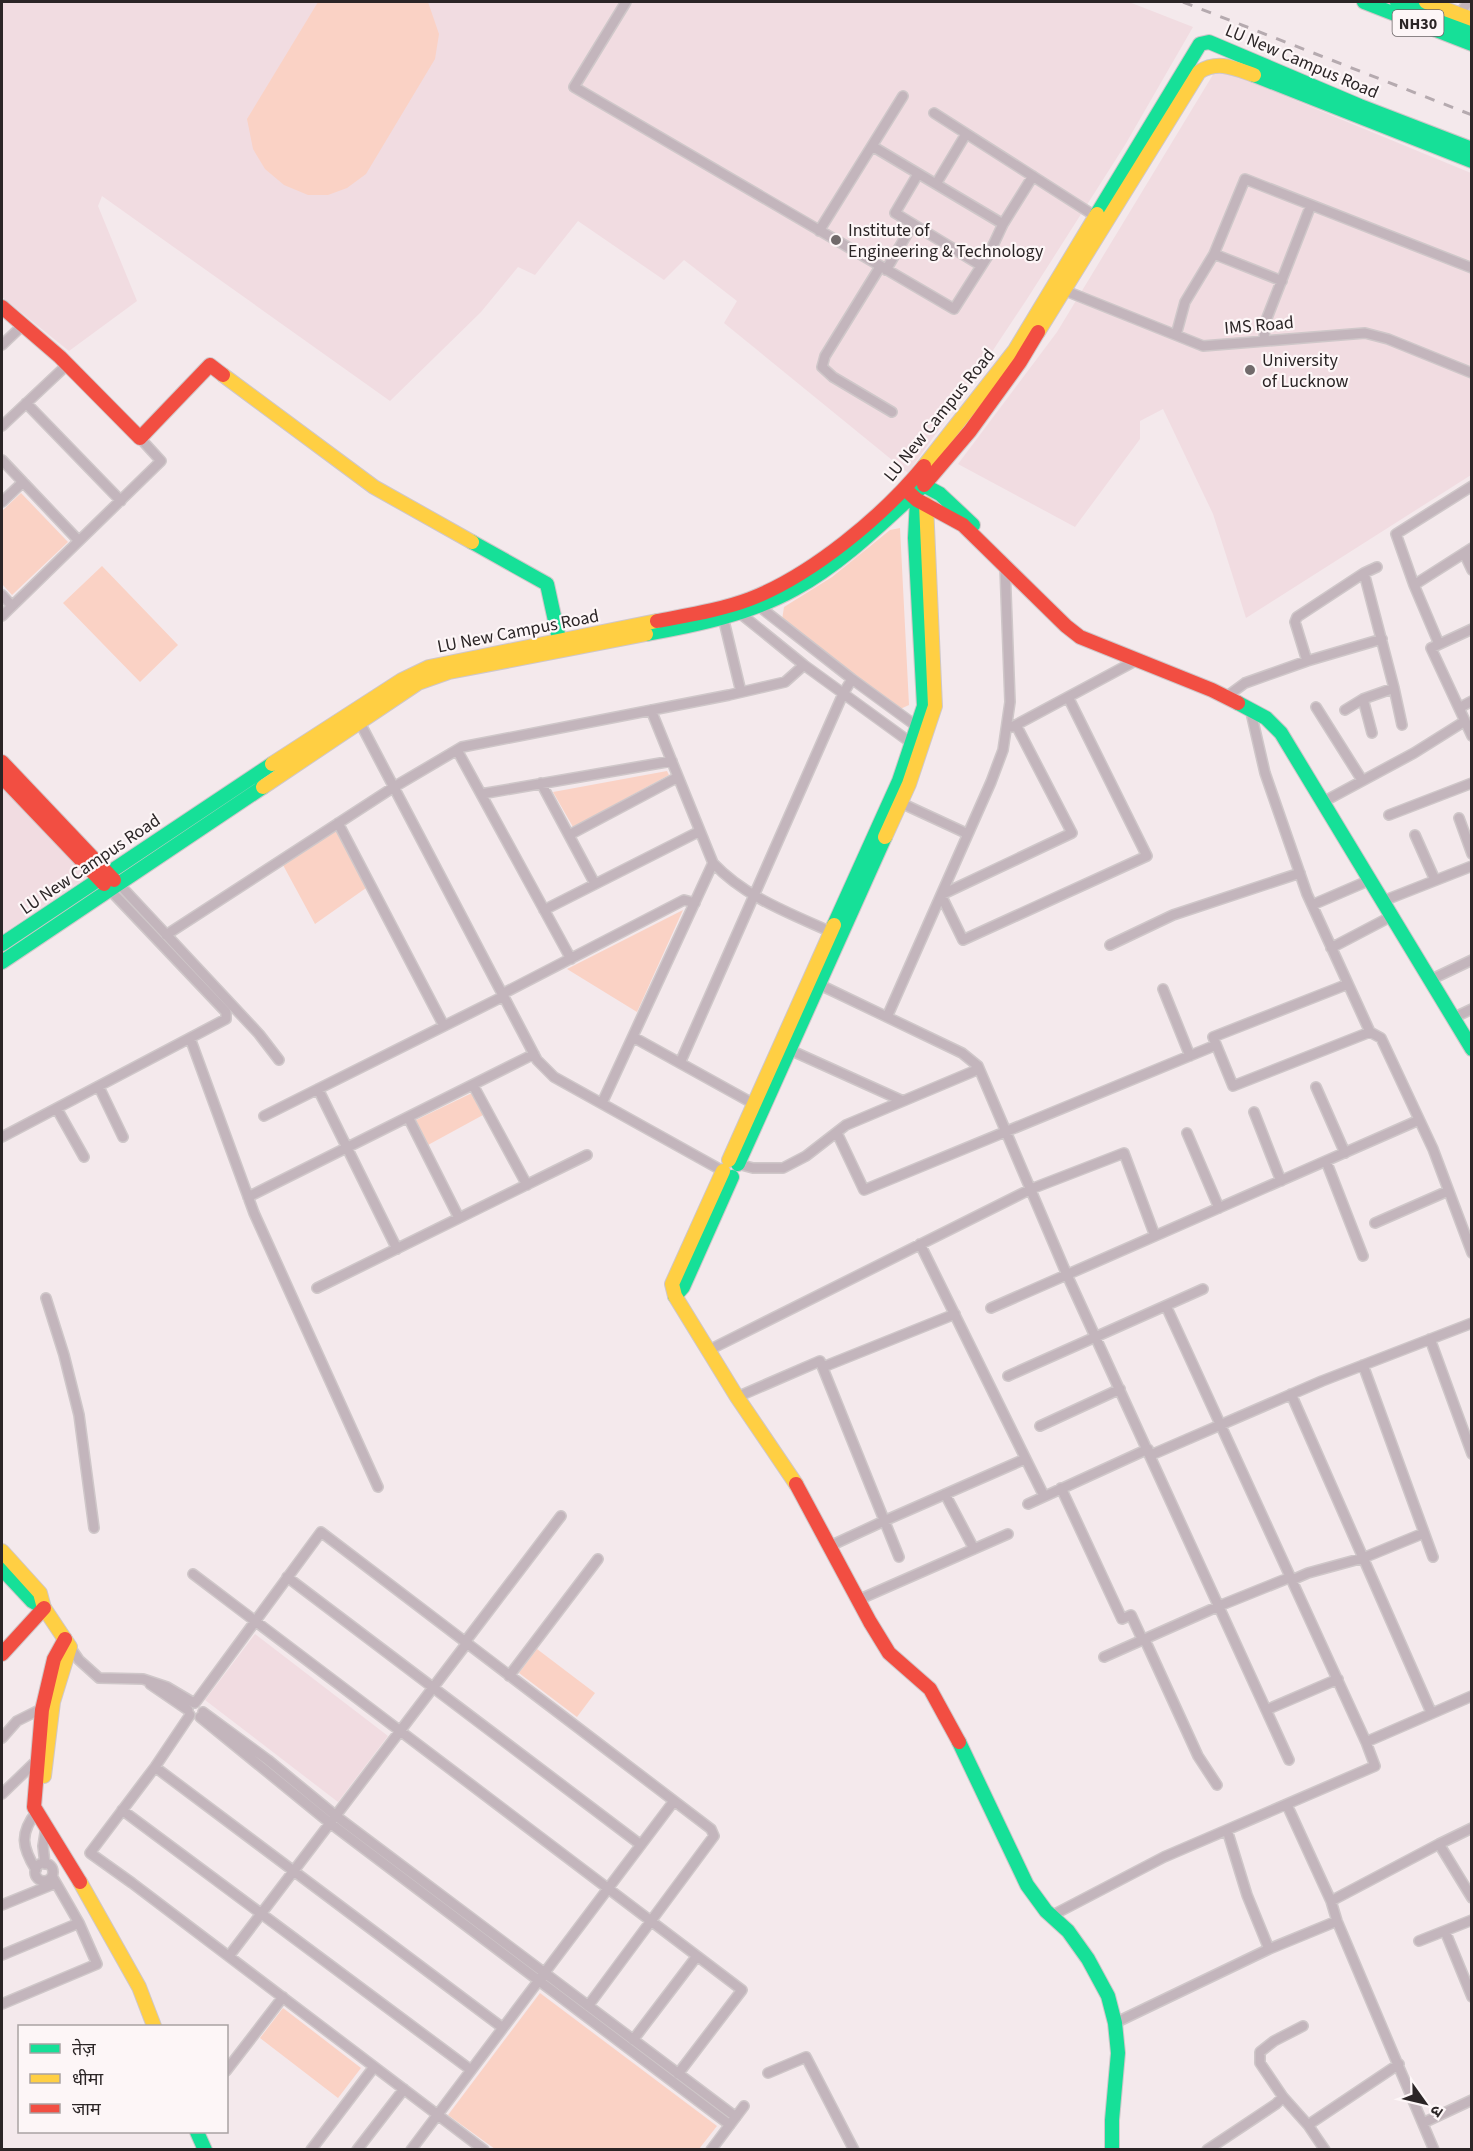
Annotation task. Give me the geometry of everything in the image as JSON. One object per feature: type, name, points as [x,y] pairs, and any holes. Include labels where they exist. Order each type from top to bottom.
[{"type":"main road","name":"NH30","points":[[1364,2],[1472,44]]},
{"type":"main road","name":"NH30","points":[[1397,2],[1461,19],[1472,31]]},
{"type":"main road","points":[[1426,2],[1461,19]]},
{"type":"main road","name":"LU New Campus Road","points":[[2,962],[114,887],[357,716],[402,680],[429,667],[560,645],[731,611],[754,602],[765,603],[795,590],[825,570],[866,538],[916,492],[970,431],[1020,362],[1095,216],[1200,44],[1209,42],[1218,45],[1360,106],[1472,149]]},
{"type":"main road","name":"LU New Campus Road","points":[[1059,288],[1199,72],[1205,68],[1219,64],[1230,66],[1472,161]]},
{"type":"main road","points":[[2,307],[68,364],[140,438],[210,365],[374,487],[546,584],[560,645]]},
{"type":"main road","points":[[730,1168],[790,1050],[831,932],[922,730],[924,706],[915,538],[916,492],[940,494],[963,525],[1005,567],[1067,622],[1173,671],[1265,708],[1290,731],[1370,880],[1386,899],[1392,916],[1433,978],[1461,1014],[1471,1045]]},
{"type":"main road","points":[[951,511],[1080,637],[1137,660],[1173,671]]},
{"type":"main road","points":[[1229,694],[1266,718],[1281,733],[1327,800],[1433,978]]},
{"type":"main road","name":"LU New Campus Road","points":[[2,944],[104,876],[357,716]]},
{"type":"main road","points":[[916,746],[901,803],[754,1104],[682,1287],[675,1296],[736,1397],[790,1475],[889,1653],[930,1689],[972,1766],[1027,1885],[1051,1916],[1068,1931],[1088,1959],[1108,1996],[1115,2023],[1118,2053],[1112,2120],[1112,2150]]},
{"type":"main road","points":[[2,762],[114,887]]},
{"type":"main road","points":[[2,777],[104,876]]},
{"type":"main road","points":[[2,1551],[40,1593],[44,1608],[68,1643],[54,1659],[41,1802],[37,1811]]},
{"type":"main road","points":[[2,1569],[32,1602],[44,1608]]},
{"type":"main road","points":[[2,1654],[44,1608]]},
{"type":"main road","points":[[48,1706],[36,1761],[34,1807],[87,1893],[139,1987],[154,2025]]},
{"type":"main road","points":[[197,2133],[205,2150]]},
{"type":"street","points":[[626,2],[574,87],[954,309],[989,254],[1033,176]]},
{"type":"street","points":[[1461,19],[1468,2]]},
{"type":"street","points":[[819,231],[903,96]]},
{"type":"street","points":[[933,113],[1095,216]]},
{"type":"street","points":[[936,184],[966,134]]},
{"type":"street","points":[[872,147],[1004,224]]},
{"type":"street","points":[[918,174],[895,213],[980,265]]},
{"type":"street","points":[[1176,335],[1185,302],[1214,254],[1245,179],[1472,268]]},
{"type":"street","points":[[1264,341],[1265,323],[1311,205]]},
{"type":"street","points":[[892,412],[833,377],[822,367],[825,356],[913,224]]},
{"type":"street","points":[[1214,254],[1281,281]]},
{"type":"street","name":"IMS Road","points":[[1059,288],[1203,346],[1365,333],[1388,339],[1472,373]]},
{"type":"street","points":[[2,345],[23,325]]},
{"type":"street","points":[[2,426],[68,364]]},
{"type":"street","points":[[26,403],[121,501]]},
{"type":"street","points":[[2,616],[161,461],[140,438]]},
{"type":"street","points":[[2,460],[79,541]]},
{"type":"street","points":[[2,502],[23,482]]},
{"type":"street","points":[[1439,644],[1414,585],[1396,534],[1472,486]]},
{"type":"street","points":[[1414,585],[1468,551],[1472,570]]},
{"type":"street","points":[[887,1017],[1003,750],[1010,702],[1005,567]]},
{"type":"street","points":[[1307,661],[1295,622],[1297,617],[1364,573],[1377,567]]},
{"type":"street","points":[[1364,573],[1402,725]]},
{"type":"street","points":[[2,595],[12,606]]},
{"type":"street","points":[[754,602],[852,679],[922,730]]},
{"type":"street","points":[[731,611],[916,746]]},
{"type":"street","points":[[731,611],[741,692]]},
{"type":"street","points":[[1472,629],[1431,648],[1472,736]]},
{"type":"street","points":[[1229,694],[1245,683],[1307,661],[1382,639]]},
{"type":"street","points":[[1006,731],[1137,660]]},
{"type":"street","points":[[166,935],[394,787],[462,747],[785,682],[804,665]]},
{"type":"street","points":[[680,1063],[843,694],[852,679]]},
{"type":"street","points":[[1345,710],[1363,699],[1394,687]]},
{"type":"street","points":[[941,895],[963,940],[1147,856],[1068,697]]},
{"type":"street","points":[[1363,699],[1372,734]]},
{"type":"street","points":[[1459,708],[1472,702]]},
{"type":"street","points":[[1316,707],[1362,780]]},
{"type":"street","points":[[1250,708],[1265,773],[1299,873],[1370,1032],[1382,1038],[1419,1120],[1472,1253]]},
{"type":"street","points":[[651,710],[713,863],[729,879],[755,896],[831,932]]},
{"type":"street","points":[[357,716],[534,1054],[554,1077],[730,1168],[783,1168],[806,1156],[846,1125],[979,1069]]},
{"type":"street","points":[[1327,800],[1414,753],[1465,721]]},
{"type":"street","points":[[941,895],[1072,833],[1016,725]]},
{"type":"street","points":[[458,750],[571,959]]},
{"type":"street","points":[[481,794],[672,761]]},
{"type":"street","points":[[569,836],[678,777]]},
{"type":"street","points":[[541,783],[595,884]]},
{"type":"street","points":[[1389,815],[1472,783]]},
{"type":"street","points":[[901,803],[968,834]]},
{"type":"street","points":[[1459,818],[1472,854]]},
{"type":"street","points":[[338,823],[444,1026]]},
{"type":"street","points":[[544,910],[700,831]]},
{"type":"street","points":[[1415,835],[1435,880]]},
{"type":"street","points":[[602,1103],[713,863]]},
{"type":"street","points":[[1386,899],[1472,866]]},
{"type":"street","points":[[1110,945],[1173,915],[1299,873]]},
{"type":"street","points":[[1312,904],[1370,880]]},
{"type":"street","points":[[114,887],[166,935],[259,1034],[279,1060]]},
{"type":"street","points":[[2,1137],[226,1019],[226,1012],[114,887]]},
{"type":"street","points":[[264,1116],[444,1026],[684,900],[695,903]]},
{"type":"street","points":[[1331,948],[1392,916]]},
{"type":"street","points":[[1433,978],[1472,960]]},
{"type":"street","points":[[814,982],[962,1053],[979,1069],[1067,1275],[1289,1760]]},
{"type":"street","points":[[1348,984],[1213,1037],[1233,1086],[1370,1032]]},
{"type":"street","points":[[1163,989],[1190,1056]]},
{"type":"street","points":[[633,1036],[754,1104]]},
{"type":"street","points":[[190,1038],[248,1197],[378,1487]]},
{"type":"street","points":[[837,1132],[864,1190],[1216,1045]]},
{"type":"street","points":[[790,1050],[903,1101]]},
{"type":"street","points":[[248,1197],[534,1054]]},
{"type":"street","points":[[473,1085],[527,1185]]},
{"type":"street","points":[[99,1087],[123,1137]]},
{"type":"street","points":[[1316,1087],[1345,1153]]},
{"type":"street","points":[[318,1089],[397,1249]]},
{"type":"street","points":[[57,1109],[84,1157]]},
{"type":"street","points":[[1254,1112],[1281,1181]]},
{"type":"street","points":[[408,1117],[459,1218]]},
{"type":"street","points":[[991,1308],[1419,1120]]},
{"type":"street","points":[[1187,1133],[1220,1208]]},
{"type":"street","points":[[707,1351],[1031,1189],[1124,1154],[1155,1236]]},
{"type":"street","points":[[317,1288],[587,1155]]},
{"type":"street","points":[[1326,1161],[1363,1256]]},
{"type":"street","points":[[1375,1223],[1448,1191]]},
{"type":"street","points":[[920,1244],[1044,1496]]},
{"type":"street","points":[[1008,1376],[1203,1289]]},
{"type":"street","points":[[46,1298],[64,1355],[79,1415],[94,1528]]},
{"type":"street","points":[[1051,1916],[1164,1857],[1376,1766],[1166,1306]]},
{"type":"street","points":[[823,1367],[955,1314]]},
{"type":"street","points":[[1028,1504],[1061,1488],[1220,1425],[1291,1394],[1472,1323]]},
{"type":"street","points":[[1430,1339],[1472,1454]]},
{"type":"street","points":[[736,1397],[820,1361],[899,1557]]},
{"type":"street","points":[[1363,1365],[1433,1557]]},
{"type":"street","points":[[1040,1426],[1120,1389]]},
{"type":"street","points":[[1291,1394],[1431,1712]]},
{"type":"street","points":[[830,1546],[1026,1459]]},
{"type":"street","points":[[1061,1488],[1122,1619],[1131,1615],[1198,1756],[1216,1785]]},
{"type":"street","points":[[945,1494],[974,1549]]},
{"type":"street","points":[[229,1956],[561,1516]]},
{"type":"street","points":[[484,2150],[90,1853],[155,1767],[254,1620],[321,1532],[711,1829],[714,1836],[588,2006]]},
{"type":"street","points":[[1104,1657],[1219,1606],[1308,1573],[1363,1558],[1424,1533]]},
{"type":"street","points":[[858,1600],[1008,1534]]},
{"type":"street","points":[[509,1676],[598,1559]]},
{"type":"street","points":[[193,1574],[742,1990],[678,2074]]},
{"type":"street","points":[[287,1577],[641,1845]]},
{"type":"street","points":[[68,1643],[80,1660],[99,1678],[143,1679],[167,1687],[333,1819],[733,2121]]},
{"type":"street","points":[[1266,1710],[1338,1679]]},
{"type":"street","points":[[1366,1742],[1472,1696]]},
{"type":"street","points":[[2,1738],[17,1721],[48,1706]]},
{"type":"street","points":[[2,1794],[36,1761]]},
{"type":"street","points":[[155,1767],[503,2028]]},
{"type":"street","points":[[411,2150],[674,1801]]},
{"type":"street","points":[[1287,1805],[1331,1901],[1337,1921],[1434,2150]]},
{"type":"street","points":[[122,1810],[471,2070]]},
{"type":"street","points":[[37,1811],[27,1824],[24,1850],[36,1870],[37,1878],[42,1881],[54,1879]]},
{"type":"street","points":[[45,1864],[43,1846],[46,1825]]},
{"type":"street","points":[[1331,1901],[1472,1828]]},
{"type":"street","points":[[1227,1830],[1247,1895],[1269,1949]]},
{"type":"street","points":[[1439,1844],[1472,1898]]},
{"type":"street","points":[[2,2004],[97,1964],[79,1923],[54,1879],[52,1868],[45,1864],[39,1865],[36,1870]]},
{"type":"street","points":[[2,1905],[54,1879]]},
{"type":"street","points":[[1419,1941],[1472,1920]]},
{"type":"street","points":[[1115,2023],[1269,1949],[1337,1921]]},
{"type":"street","points":[[2,1955],[79,1923]]},
{"type":"street","points":[[1444,1931],[1472,1997]]},
{"type":"street","points":[[633,2040],[697,1956]]},
{"type":"street","points":[[542,1977],[588,2006],[678,2074],[733,2121]]},
{"type":"street","points":[[228,2068],[283,1997]]},
{"type":"street","points":[[1303,2026],[1274,2041],[1260,2052],[1260,2063],[1283,2097],[1326,2150]]},
{"type":"street","points":[[768,2073],[806,2057],[854,2150]]},
{"type":"street","points":[[1308,2125],[1399,2064]]},
{"type":"street","points":[[311,2150],[374,2067]]},
{"type":"street","points":[[357,2150],[404,2089]]},
{"type":"street","points":[[1207,2150],[1283,2097]]},
{"type":"street","points":[[1423,2123],[1472,2100]]},
{"type":"street","points":[[711,2150],[744,2106]]},
{"type":"shaded area","name":"Institute of Engineering & Technology","points":[[2,2],[1129,2],[1193,27],[1125,145],[1027,299],[908,473],[724,323],[737,301],[684,260],[664,280],[578,221],[535,275],[518,267],[481,312],[390,401],[102,196],[98,206],[137,301],[69,351],[2,297]]},
{"type":"shaded area","points":[[318,2],[428,2],[439,34],[435,59],[366,174],[347,188],[328,195],[308,195],[284,185],[265,169],[253,149],[247,119]]},
{"type":"shaded area","name":"University of Lucknow","points":[[1217,68],[1471,173],[1471,475],[1246,618],[1213,514],[1163,409],[1140,421],[1140,439],[1075,527],[958,464],[1057,332]]},
{"type":"shaded area","points":[[21,493],[68,542],[12,595],[2,584],[2,511]]},
{"type":"shaded area","points":[[900,528],[909,705],[898,710],[782,620],[784,607],[832,577],[890,530]]},
{"type":"shaded area","points":[[102,566],[178,645],[140,682],[63,603]]},
{"type":"shaded area","points":[[667,771],[669,775],[573,827],[553,792]]},
{"type":"shaded area","points":[[2,788],[87,877],[2,934]]},
{"type":"shaded area","points":[[336,829],[366,888],[315,924],[283,865]]},
{"type":"shaded area","points":[[683,910],[637,1012],[567,969]]},
{"type":"shaded area","points":[[472,1093],[483,1115],[428,1145],[416,1120]]},
{"type":"shaded area","points":[[255,1634],[388,1736],[338,1802],[205,1700]]},
{"type":"shaded area","points":[[537,1649],[595,1693],[577,1717],[519,1673]]},
{"type":"shaded area","points":[[540,1993],[717,2126],[699,2149],[495,2149],[448,2115]]},
{"type":"shaded area","points":[[283,2008],[361,2068],[338,2098],[260,2038]]},
{"type":"railway","points":[[1183,2],[1472,115]]},
{"type":"traffic: fast","points":[[1364,2],[1472,44]]},
{"type":"traffic: fast","points":[[1397,2],[1472,31]]},
{"type":"traffic: fast","points":[[1097,214],[1200,44],[1209,42],[1360,106],[1472,149]]},
{"type":"traffic: fast","points":[[1254,75],[1472,161]]},
{"type":"traffic: fast","points":[[918,482],[940,494],[973,525]]},
{"type":"traffic: fast","points":[[646,634],[742,612],[795,589],[847,554],[924,485]]},
{"type":"traffic: fast","points":[[834,925],[899,781],[924,706],[915,538],[917,500]]},
{"type":"traffic: fast","points":[[472,542],[547,584],[561,648]]},
{"type":"traffic: fast","points":[[1238,703],[1266,718],[1281,733],[1472,1049]]},
{"type":"traffic: fast","points":[[2,944],[272,764]]},
{"type":"traffic: fast","points":[[2,962],[263,787]]},
{"type":"traffic: fast","points":[[738,1164],[885,837]]},
{"type":"traffic: fast","points":[[675,1296],[683,1287],[732,1177]]},
{"type":"traffic: fast","points":[[2,1569],[32,1601],[44,1608]]},
{"type":"traffic: fast","points":[[959,1742],[1027,1885],[1046,1911],[1068,1931],[1088,1959],[1108,1996],[1115,2023],[1118,2053],[1112,2120],[1112,2150]]},
{"type":"traffic: fast","points":[[197,2133],[205,2150]]},
{"type":"traffic: slow","points":[[1426,2],[1472,19]]},
{"type":"traffic: slow","points":[[1038,332],[1199,72],[1206,68],[1219,66],[1254,75]]},
{"type":"traffic: slow","points":[[924,466],[1015,350],[1097,214]]},
{"type":"traffic: slow","points":[[223,375],[374,487],[472,542]]},
{"type":"traffic: slow","points":[[885,837],[909,784],[935,706],[926,504]]},
{"type":"traffic: slow","points":[[272,764],[402,680],[429,667],[657,621]]},
{"type":"traffic: slow","points":[[263,787],[418,683],[449,672],[646,634]]},
{"type":"traffic: slow","points":[[729,1160],[834,925]]},
{"type":"traffic: slow","points":[[723,1171],[672,1284],[675,1296],[737,1397],[796,1484]]},
{"type":"traffic: slow","points":[[2,1551],[40,1593],[44,1608],[70,1647],[53,1702],[44,1776]]},
{"type":"traffic: slow","points":[[80,1882],[139,1987],[154,2025]]},
{"type":"traffic: jam","points":[[2,307],[60,357],[140,438],[210,365],[223,375]]},
{"type":"traffic: jam","points":[[924,485],[970,431],[1020,362],[1038,332]]},
{"type":"traffic: jam","points":[[657,621],[739,603],[798,575],[867,524],[924,466]]},
{"type":"traffic: jam","points":[[906,490],[917,500],[963,525],[1080,637],[1212,690],[1238,703]]},
{"type":"traffic: jam","points":[[2,762],[114,880]]},
{"type":"traffic: jam","points":[[2,777],[104,884]]},
{"type":"traffic: jam","points":[[796,1484],[889,1653],[930,1689],[959,1742]]},
{"type":"traffic: jam","points":[[2,1654],[44,1608]]},
{"type":"traffic: jam","points":[[65,1639],[54,1659],[42,1710],[34,1807],[80,1882]]},
{"type":"place","name":"Institute of Engineering & Technology","points":[[836,240]]},
{"type":"place","name":"University of Lucknow","points":[[1250,370]]}]
